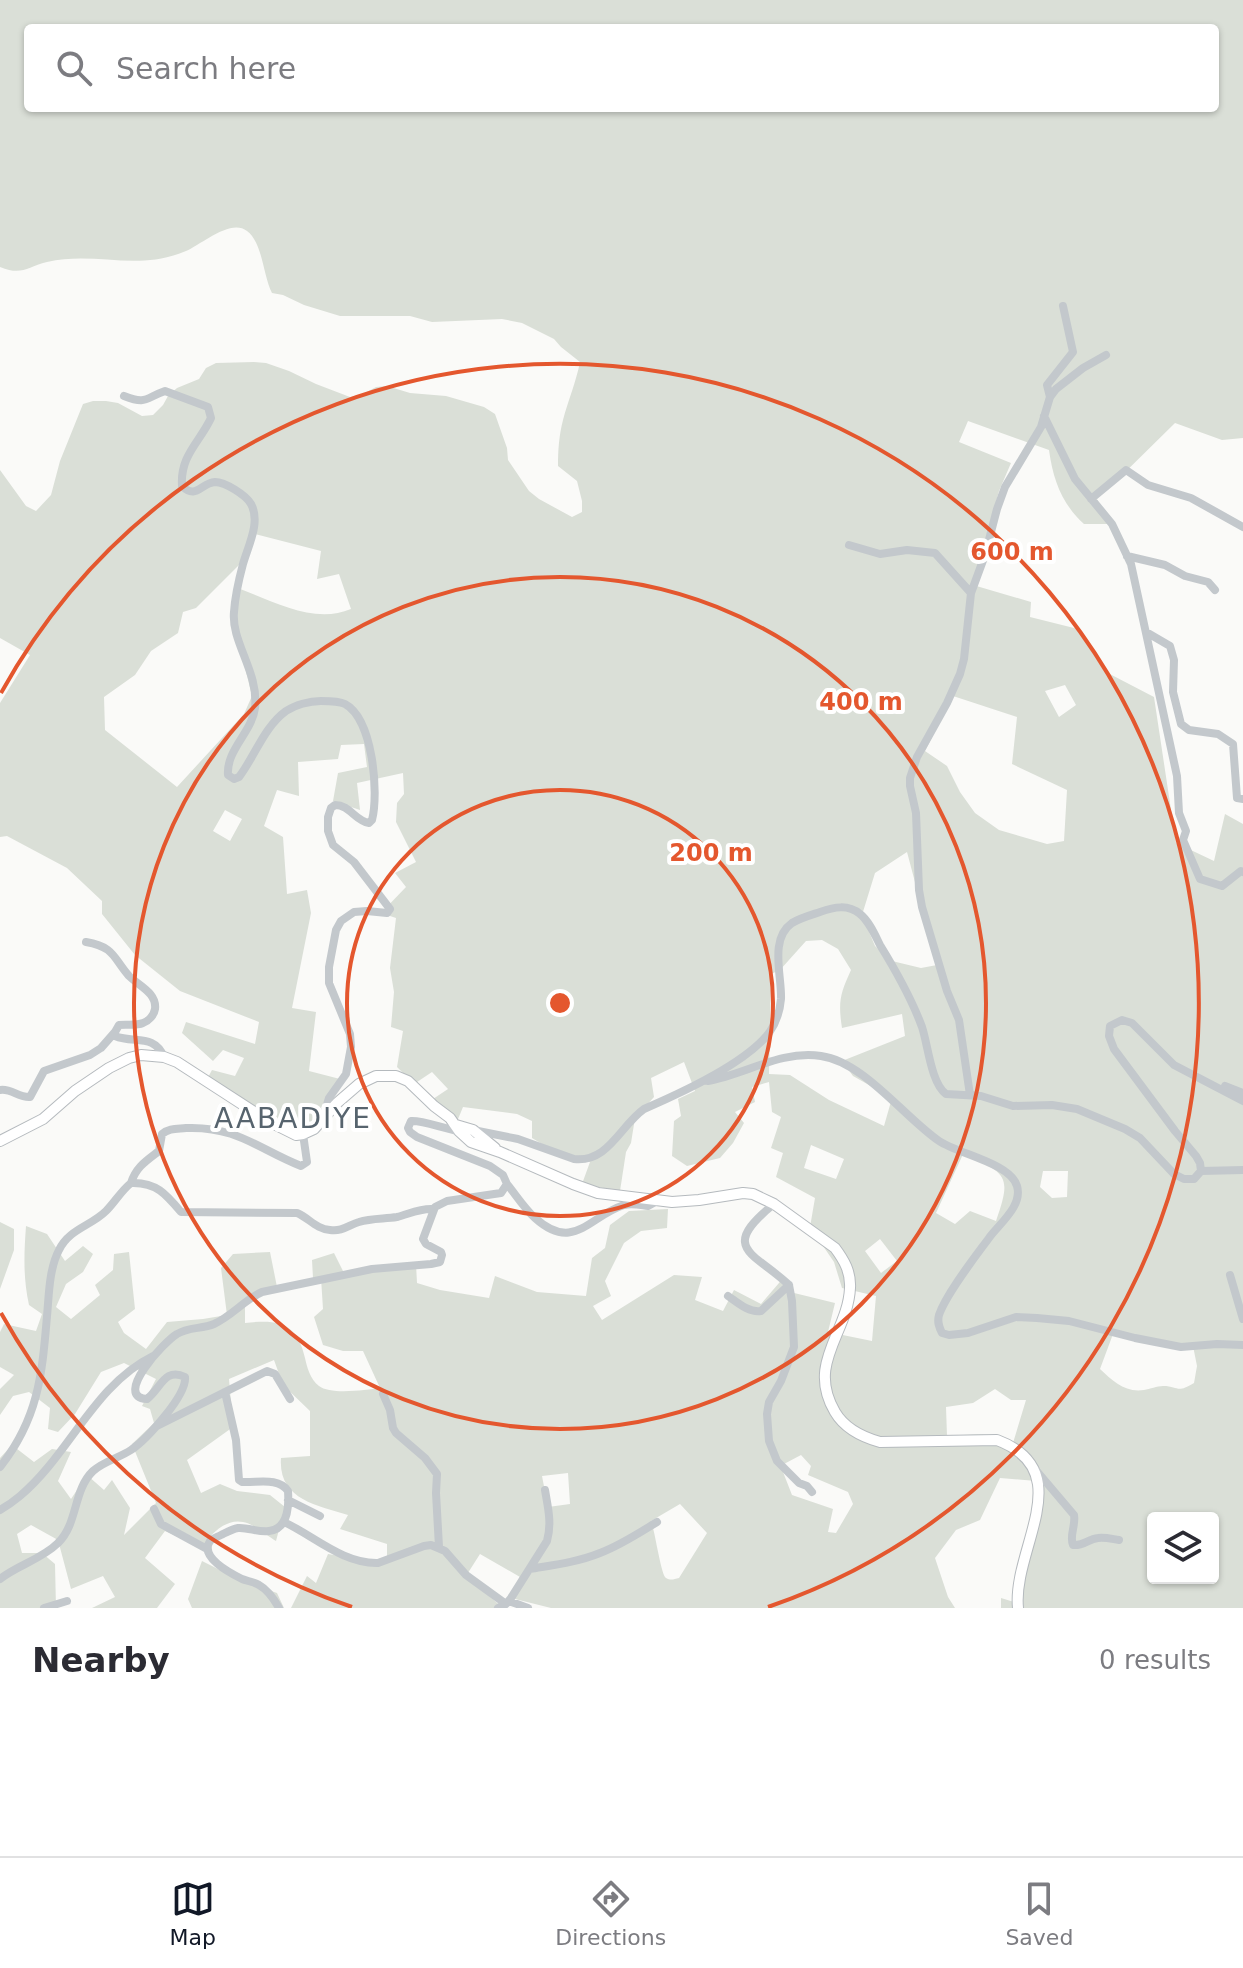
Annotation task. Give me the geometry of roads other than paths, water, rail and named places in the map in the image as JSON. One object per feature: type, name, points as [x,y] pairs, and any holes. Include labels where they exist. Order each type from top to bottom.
[{"type":"main road","points":[[0,1141],[43,1119],[75,1091],[109,1068],[141,1055],[164,1057],[177,1062],[290,1133],[303,1134],[314,1129],[359,1084],[376,1076],[396,1076],[408,1081],[471,1142],[585,1189],[657,1201],[699,1200],[743,1193],[762,1197],[835,1248],[848,1272],[849,1299],[825,1372],[828,1396],[839,1418],[857,1433],[880,1442],[997,1440],[1025,1456],[1034,1469],[1040,1487],[1039,1505],[1019,1580],[1018,1608]]},
{"type":"main road","points":[[458,1128],[473,1130],[500,1152]]},
{"type":"street","points":[[1050,397],[1047,385],[1073,352],[1063,306]]},
{"type":"street","points":[[970,1095],[959,1020],[922,907],[916,813],[910,786],[912,769],[960,674],[971,593],[1005,487],[1041,427],[1050,397],[1056,389],[1106,355]]},
{"type":"street","points":[[124,396],[149,400],[165,391],[208,407],[211,418],[187,458],[182,486],[187,491],[195,492],[213,482],[219,483],[244,496],[253,510],[253,536],[243,565],[233,614],[254,681],[255,708],[252,721],[230,758],[228,775],[234,779],[239,777],[272,725],[284,712],[316,701],[345,704],[358,716],[372,756],[375,804],[372,820],[369,823],[361,821],[345,806],[335,805],[329,813],[328,831],[333,845],[354,862],[390,909],[387,913],[367,911],[350,914],[336,930],[329,983],[350,1034],[351,1047],[346,1074],[329,1098],[323,1119]]},
{"type":"street","points":[[1044,416],[1075,479],[1112,524],[1131,564],[1177,776],[1179,813],[1186,831],[1183,840],[1200,879],[1222,886],[1243,872]]},
{"type":"street","points":[[1091,499],[1126,470],[1148,485],[1191,498],[1243,527]]},
{"type":"street","points":[[849,545],[880,554],[907,550],[935,553],[971,593]]},
{"type":"street","points":[[1127,556],[1165,565],[1185,576],[1208,582],[1215,590]]},
{"type":"street","points":[[1146,632],[1170,646],[1174,660],[1173,692],[1181,724],[1189,730],[1218,734],[1233,744],[1237,798],[1243,799]]},
{"type":"street","points":[[473,1130],[518,1139],[574,1159],[590,1159],[604,1151],[644,1109],[701,1082],[759,1043],[772,1028],[780,1009],[779,943],[785,929],[796,921],[840,907],[851,908],[864,918],[908,992],[925,1036],[938,1087],[946,1094],[981,1096],[1013,1106],[1052,1105],[1077,1109],[1140,1138],[1174,1174],[1184,1179],[1194,1179],[1201,1171],[1243,1170]]},
{"type":"street","points":[[0,1090],[30,1097],[44,1071],[90,1055],[101,1048],[122,1024],[140,1024],[154,1014],[156,1006],[153,998],[110,951],[86,942]]},
{"type":"street","points":[[1201,1171],[1196,1156],[1114,1049],[1109,1036],[1110,1026],[1122,1020],[1132,1023],[1174,1065],[1243,1101]]},
{"type":"street","points":[[115,1032],[115,1036],[123,1039],[158,1045],[164,1057]]},
{"type":"street","points":[[701,1082],[731,1076],[786,1057],[817,1055],[832,1058],[846,1064],[868,1081],[938,1141],[1009,1174],[1017,1185],[1013,1208],[951,1294],[939,1316],[938,1326],[942,1333],[968,1333],[1016,1317],[1069,1321],[1181,1347],[1243,1345]]},
{"type":"street","points":[[1213,1085],[1217,1083],[1243,1093]]},
{"type":"street","points":[[458,1128],[445,1130],[416,1120],[408,1126],[417,1137],[490,1166],[503,1175],[532,1215],[548,1226],[567,1232],[578,1231],[620,1207],[630,1204],[648,1206],[657,1201]]},
{"type":"street","points":[[0,1467],[23,1433],[40,1386],[51,1277],[57,1252],[64,1241],[102,1215],[131,1183],[141,1164],[159,1151],[162,1134],[168,1130],[211,1128],[233,1134],[301,1166],[307,1162],[303,1134]]},
{"type":"street","points":[[131,1183],[148,1184],[160,1189],[181,1212],[297,1213],[315,1226],[331,1231],[345,1229],[361,1221],[433,1209]]},
{"type":"street","points":[[0,1579],[55,1546],[68,1529],[78,1497],[90,1474],[133,1449],[156,1427],[186,1381],[182,1374],[171,1373],[151,1396],[144,1399],[136,1396],[134,1387],[154,1356],[177,1334],[213,1324],[262,1292],[372,1269],[437,1263],[442,1258],[441,1252],[423,1239],[433,1209],[447,1201],[501,1193],[507,1184]]},
{"type":"street","points":[[774,1204],[754,1222],[745,1244],[747,1252],[789,1285],[792,1301],[794,1347],[769,1402],[769,1441],[777,1461],[812,1492]]},
{"type":"street","points":[[1230,1275],[1243,1319]]},
{"type":"street","points":[[728,1296],[756,1312],[789,1285]]},
{"type":"street","points":[[0,1510],[37,1480],[117,1381],[154,1356]]},
{"type":"street","points":[[156,1427],[261,1373],[272,1371],[290,1399]]},
{"type":"street","points":[[225,1392],[236,1440],[239,1480],[281,1484],[288,1491],[288,1500],[284,1522],[276,1529],[267,1532],[234,1529],[213,1538],[207,1549],[216,1563],[260,1585],[279,1608]]},
{"type":"street","points":[[383,1394],[396,1433],[425,1458],[437,1474],[439,1547]]},
{"type":"street","points":[[1034,1469],[1074,1515],[1073,1545],[1083,1545],[1099,1538],[1119,1540]]},
{"type":"street","points":[[504,1604],[547,1541],[550,1515],[545,1490]]},
{"type":"street","points":[[288,1500],[320,1516]]},
{"type":"street","points":[[154,1509],[161,1524],[207,1549]]},
{"type":"street","points":[[284,1522],[344,1556],[371,1563],[424,1546],[439,1547],[466,1575],[504,1604],[528,1608]]},
{"type":"street","points":[[530,1569],[599,1554],[657,1522]]},
{"type":"street","points":[[44,1608],[67,1601]]},
{"type":"district","name":"AABADIYE","points":[[293,1118]]}]
